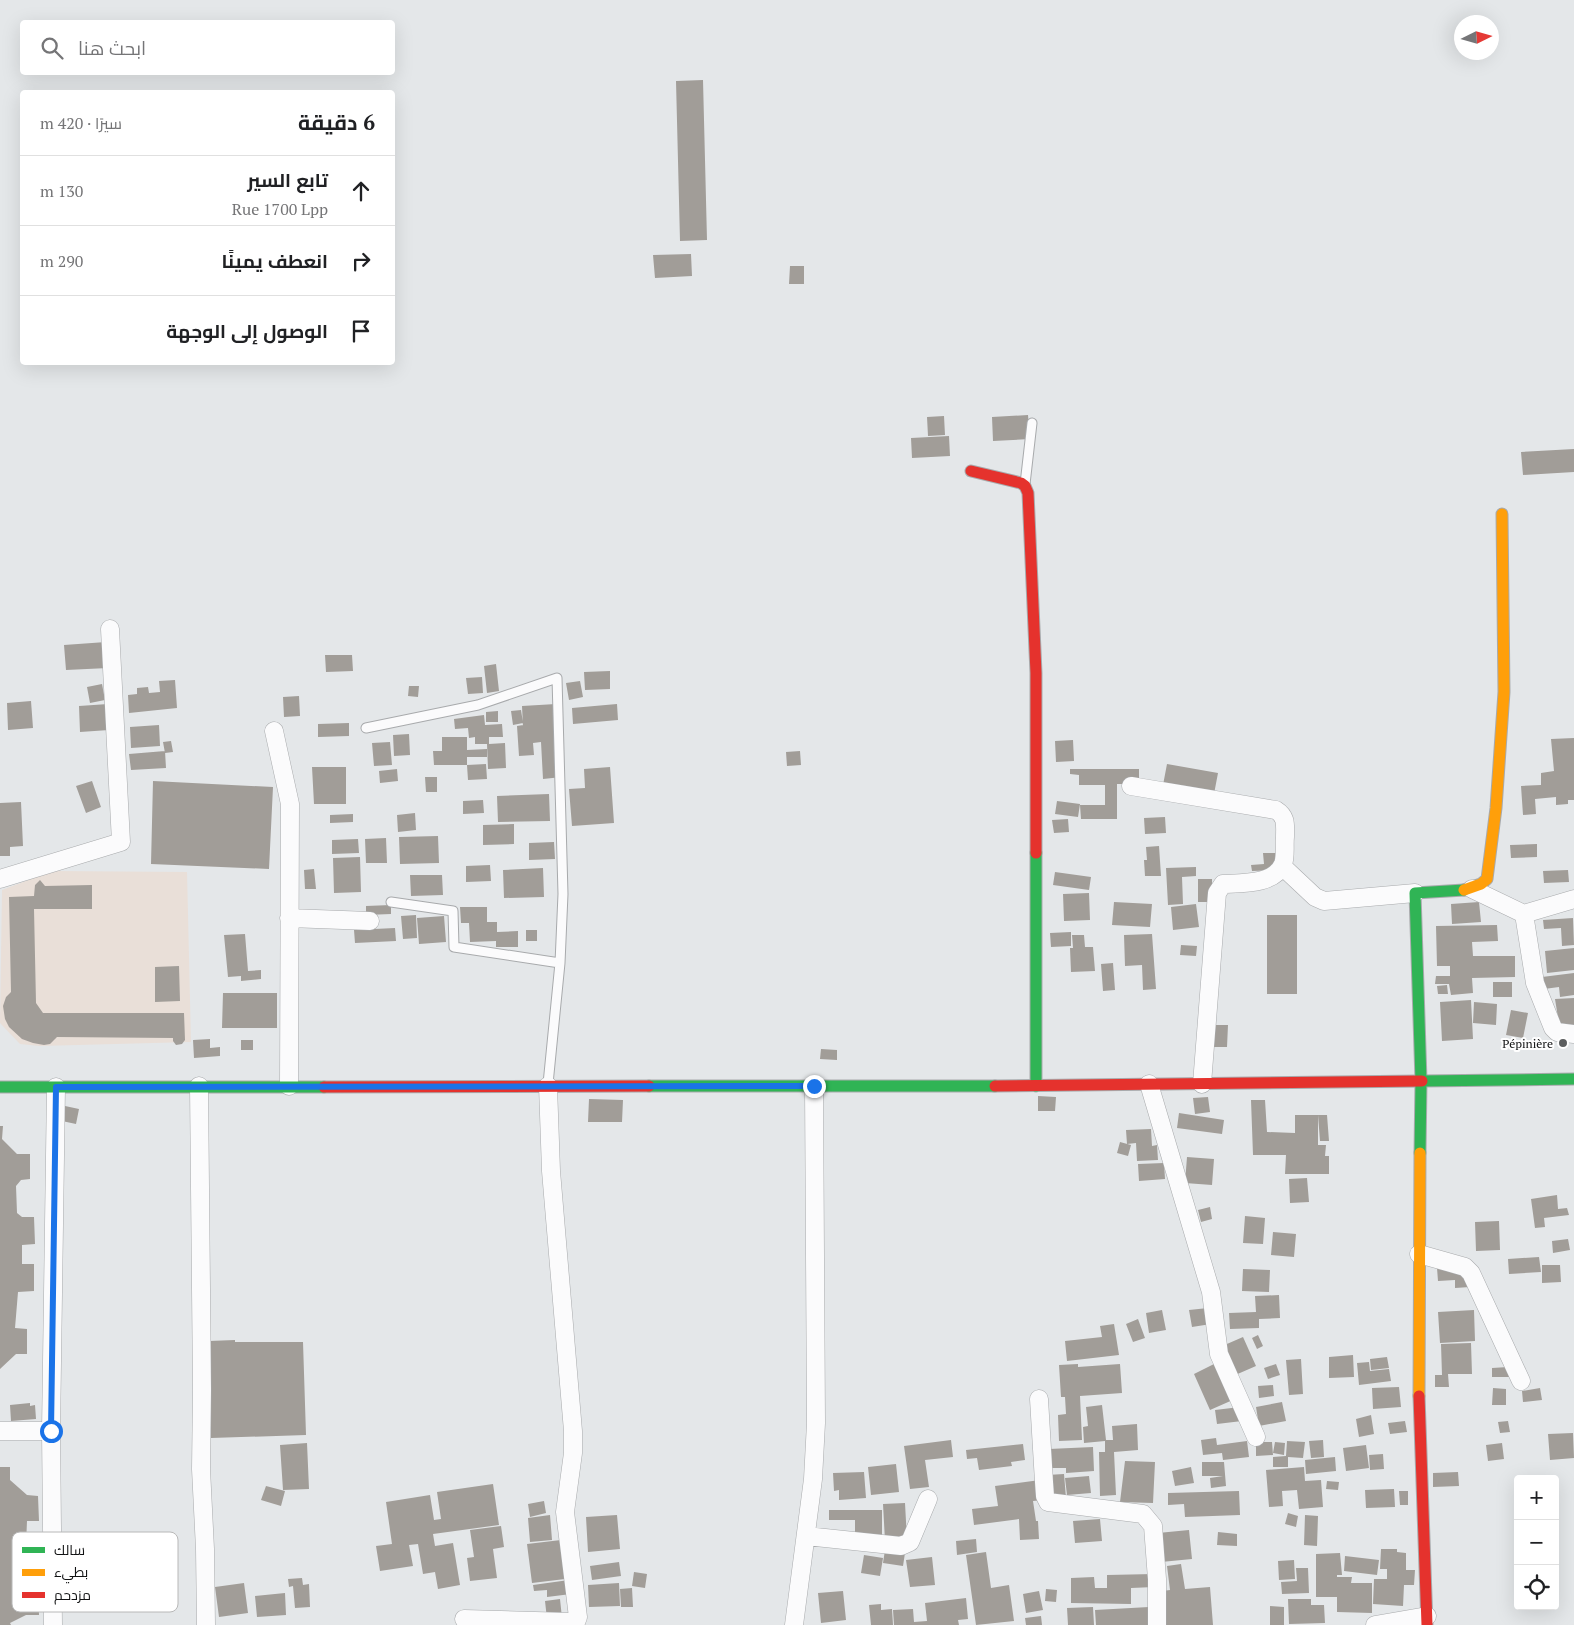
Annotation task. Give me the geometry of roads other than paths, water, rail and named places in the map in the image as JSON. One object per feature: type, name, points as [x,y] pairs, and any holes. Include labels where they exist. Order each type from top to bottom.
[{"type":"street","points":[[971,471],[1021,483],[1025,486],[1028,493],[1036,673],[1036,1086]]},
{"type":"street","points":[[1282,866],[1315,897],[1324,901],[1472,889],[1487,879],[1496,808],[1504,692],[1502,514]]},
{"type":"street","points":[[0,879],[121,842],[110,629]]},
{"type":"street","points":[[274,731],[290,804],[289,1086]]},
{"type":"street","points":[[1131,786],[1276,810],[1282,814],[1285,822],[1284,860],[1282,866],[1269,877],[1252,882],[1223,884],[1217,893],[1202,1084]]},
{"type":"street","points":[[1472,889],[1524,914],[1574,899]]},
{"type":"street","points":[[1375,1625],[1427,1621],[1418,1370],[1421,1081],[1416,893]]},
{"type":"street","points":[[1524,914],[1535,983],[1540,997],[1553,1028],[1557,1032],[1574,1034]]},
{"type":"street","points":[[289,918],[370,921]]},
{"type":"street","points":[[0,1087],[1036,1086],[1574,1079]]},
{"type":"street","points":[[1149,1084],[1211,1292],[1219,1354],[1256,1437]]},
{"type":"street","points":[[199,1086],[201,1469],[206,1625]]},
{"type":"street","points":[[464,1619],[571,1622],[574,1625],[578,1617],[565,1512],[574,1431],[551,1170],[548,1086]]},
{"type":"street","points":[[794,1625],[813,1479],[816,1423],[814,1086]]},
{"type":"street","points":[[52,1532],[51,1431],[56,1087]]},
{"type":"street","points":[[1419,1254],[1465,1267],[1471,1273],[1521,1381]]},
{"type":"street","points":[[1040,1399],[1045,1496],[1048,1502],[1143,1514],[1153,1526],[1157,1579],[1157,1625]]},
{"type":"street","points":[[0,1431],[51,1431]]},
{"type":"street","points":[[806,1536],[901,1546],[910,1542],[928,1500]]},
{"type":"street","points":[[53,1612],[53,1625]]},
{"type":"lane","points":[[1025,486],[1032,423]]},
{"type":"lane","points":[[366,728],[478,705],[558,678],[563,894],[560,964],[548,1086]]},
{"type":"lane","points":[[391,902],[453,910],[454,947],[560,964]]},
{"type":"place","name":"Pépinière","points":[[1563,1043]]}]
